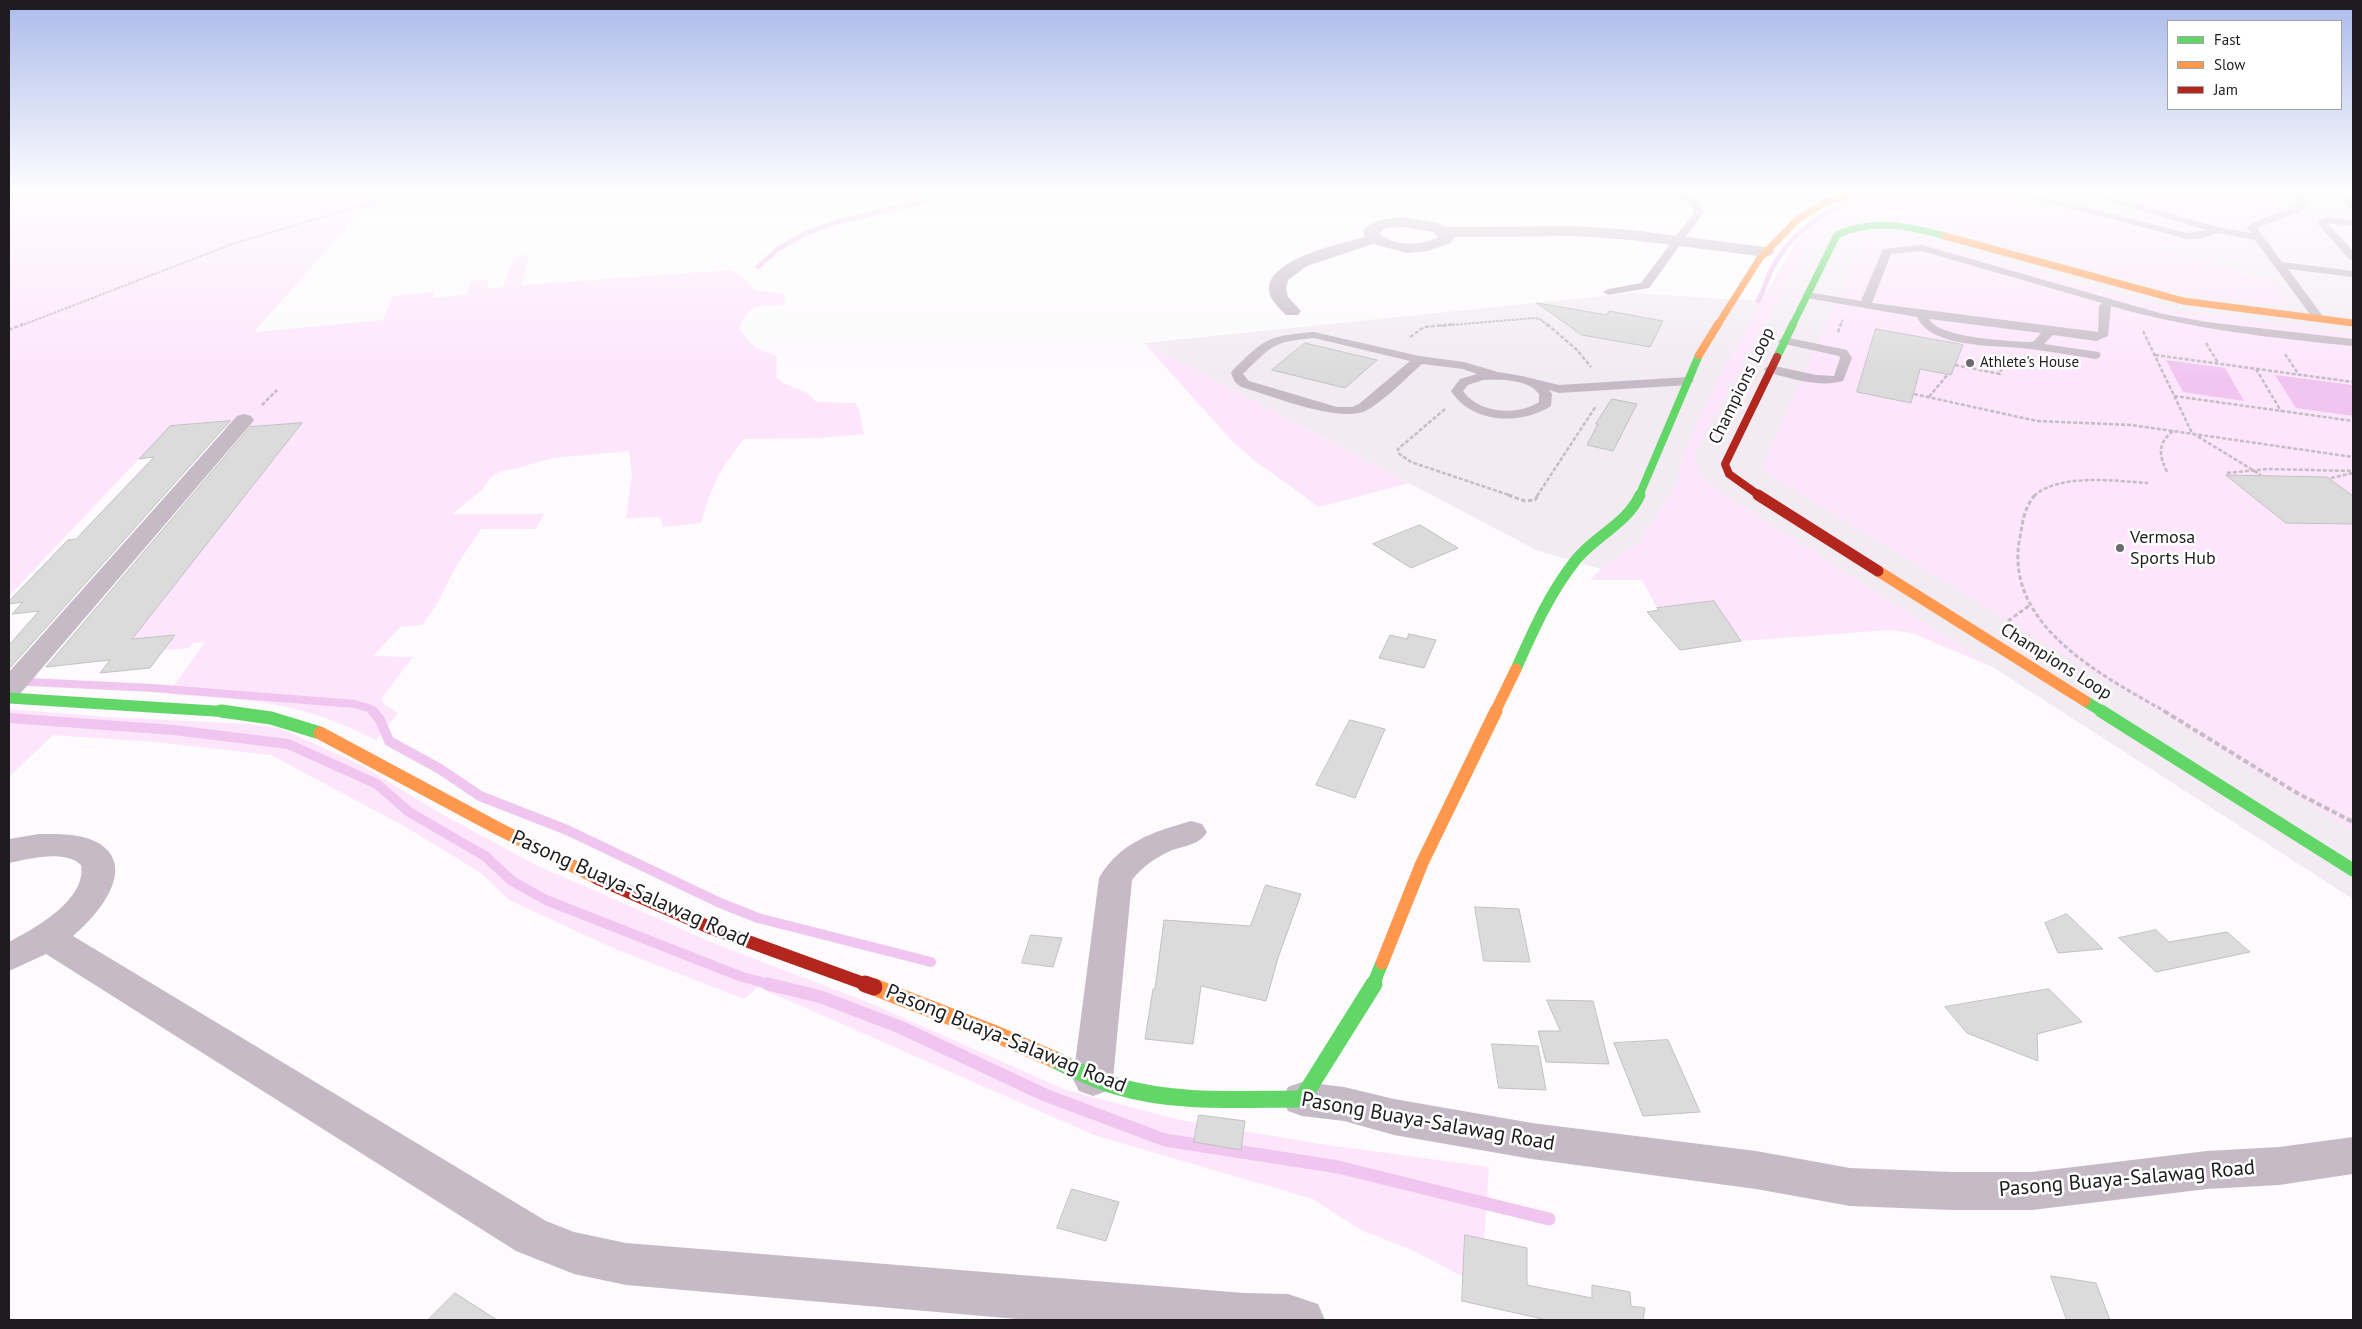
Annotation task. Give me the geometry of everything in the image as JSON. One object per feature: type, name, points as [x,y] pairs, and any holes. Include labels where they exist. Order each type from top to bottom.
[{"type":"street","points":[[1292,311],[1281,300],[1276,288],[1279,280],[1309,257],[1327,252]]},
{"type":"street","points":[[1742,252],[1763,255]]},
{"type":"street","points":[[1302,1099],[1373,985],[1422,863],[1499,708],[1546,602],[1576,559],[1621,520],[1638,499],[1686,387],[1712,333],[1766,252]]},
{"type":"street","name":"Champions Loop","points":[[1828,252],[1726,459],[1726,469],[1736,480],[2353,870]]},
{"type":"street","name":"Champions Loop","points":[[2002,252],[2183,301],[2353,323]]},
{"type":"street","points":[[9,689],[244,420]]},
{"type":"street","name":"Pasong Buaya-Salawag Road","points":[[9,698],[223,711],[267,717],[299,724],[318,732],[522,843],[679,915],[981,1028],[1040,1053],[1093,1079],[1135,1091],[1183,1096],[1302,1099],[1344,1104],[1394,1117],[1532,1141],[1756,1170],[1850,1187],[1952,1191],[2032,1191],[2198,1171],[2280,1166],[2353,1156]]},
{"type":"street","points":[[1093,1079],[1116,878],[1127,862],[1148,846],[1191,832]]},
{"type":"street","points":[[9,851],[26,846],[57,843],[81,847],[95,858],[99,873],[92,893],[74,915],[46,936],[9,957]]},
{"type":"street","points":[[46,936],[530,1236],[574,1253],[626,1264],[1244,1316],[1288,1317],[1302,1320]]},
{"type":"lane","points":[[1608,292],[1645,286],[1670,252]]},
{"type":"lane","points":[[1865,306],[1887,252]]},
{"type":"lane","points":[[1937,252],[2109,302],[2192,323],[2353,343]]},
{"type":"lane","points":[[2270,252],[2319,319]]},
{"type":"lane","points":[[2280,265],[2353,274]]},
{"type":"lane","points":[[2049,284],[2074,272]]},
{"type":"lane","points":[[1807,295],[1921,314],[2100,336],[2104,334],[2105,306],[2109,302]]},
{"type":"lane","points":[[1921,314],[1928,327],[1939,332],[2008,345],[2033,346],[2095,355]]},
{"type":"lane","points":[[2033,346],[2041,342],[2050,331]]},
{"type":"lane","points":[[1419,360],[1364,407],[1345,412],[1245,384],[1239,379],[1238,373],[1267,344],[1282,338],[1298,336],[1326,337],[1419,360],[1464,366],[1494,376],[1560,389],[1686,387]]},
{"type":"lane","points":[[1770,369],[1824,380],[1834,381],[1839,378],[1846,358],[1843,353],[1784,341]]},
{"type":"lane","points":[[1494,376],[1472,378],[1459,386],[1457,391],[1464,402],[1484,411],[1510,414],[1533,411],[1546,403],[1600,399],[1686,387]]},
{"type":"lane","points":[[1530,382],[1544,392],[1547,398],[1546,403]]},
{"type":"path","points":[[9,330],[209,252]]},
{"type":"path","points":[[1393,353],[1419,328],[1534,318],[1540,319],[1577,350],[1607,387]]},
{"type":"path","points":[[2104,324],[2142,329],[2192,434],[2261,475]]},
{"type":"path","points":[[2204,340],[2218,364]]},
{"type":"path","points":[[2282,350],[2299,375]]},
{"type":"path","points":[[2155,355],[2353,382]]},
{"type":"path","points":[[1955,366],[2000,374],[2004,358]]},
{"type":"path","points":[[2255,369],[2281,411]]},
{"type":"path","points":[[1929,397],[1932,390],[1946,380],[1948,374]]},
{"type":"path","points":[[1914,394],[2037,421],[2114,423],[2353,457]]},
{"type":"path","points":[[2174,396],[2353,421]]},
{"type":"path","points":[[1464,402],[1448,406],[1398,449],[1398,453],[1411,462],[1525,501],[1535,500],[1600,399]]},
{"type":"path","points":[[2167,472],[2162,463],[2160,447],[2164,437],[2173,431]]},
{"type":"path","points":[[2227,473],[2297,469],[2353,472]]},
{"type":"path","points":[[2331,478],[2353,472]]},
{"type":"path","points":[[2148,483],[2066,482],[2058,483],[2039,491],[2026,506],[2016,559],[2020,584],[2030,605],[2049,631],[2080,658],[2309,799],[2353,822]]},
{"type":"path","points":[[2003,624],[2030,605]]},
{"type":"shaded area","points":[[9,252],[325,252],[254,332],[383,320],[393,296],[435,292],[432,298],[467,294],[472,281],[489,279],[487,289],[503,287],[514,257],[529,255],[522,285],[730,270],[749,282],[754,290],[785,294],[784,305],[761,306],[751,309],[739,328],[756,347],[777,357],[776,377],[808,394],[816,402],[855,403],[859,409],[864,434],[818,438],[744,439],[717,478],[701,523],[663,527],[660,517],[626,518],[632,474],[629,451],[552,458],[501,471],[490,478],[482,490],[452,514],[544,514],[536,529],[481,529],[456,566],[434,609],[422,625],[400,627],[373,656],[413,657],[381,699],[384,704],[398,713],[376,740],[332,720],[280,706],[243,700],[168,694],[205,642],[193,643],[189,648],[163,650],[175,635],[127,639],[301,424],[223,429],[230,421],[170,426],[9,596]]},
{"type":"shaded area","points":[[1790,252],[2036,252],[2138,280],[2272,283],[2170,252],[2353,252],[2353,899],[1727,496],[1678,482],[1641,541],[1601,569],[1536,550],[1144,343],[1632,293],[1761,301]]},
{"type":"shaded area","points":[[1791,252],[1804,252],[1694,455],[1697,468],[1701,475],[1716,489],[1993,667],[1912,633],[1890,630],[1741,641],[1714,601],[1657,608],[1642,580],[1590,580],[1601,569],[1641,541],[1678,482],[1680,468],[1691,436],[1728,361]]},
{"type":"shaded area","name":"Vermosa Sports Hub","points":[[1859,252],[1969,252],[2176,310],[2353,334],[2353,831],[1765,472],[1762,467]]},
{"type":"shaded area","points":[[2032,252],[2171,252],[2275,283],[2290,304],[2280,306],[2187,294],[2122,278]]},
{"type":"shaded area","points":[[1144,343],[1409,483],[1319,507],[1254,460],[1233,442]]},
{"type":"shaded area","points":[[2166,360],[2225,368],[2244,401],[2183,392]]},
{"type":"shaded area","points":[[2275,375],[2353,385],[2353,416],[2296,408]]},
{"type":"shaded area","points":[[9,709],[107,717],[246,724],[282,729],[361,765],[438,812],[536,865],[718,945],[870,1003],[1066,1090],[1180,1120],[1320,1144],[1489,1167],[1481,1286],[1412,1250],[1361,1230],[1313,1199],[1094,1135],[758,987],[744,999],[613,948],[509,900],[481,873],[406,827],[271,755],[156,742],[53,735],[9,777]]},
{"type":"building","points":[[1537,303],[1607,315],[1609,311],[1663,321],[1650,347],[1582,335]]},
{"type":"building","name":"Athlete's House","points":[[1876,329],[1963,345],[1951,375],[1920,369],[1911,403],[1857,392]]},
{"type":"building","points":[[1305,343],[1377,360],[1345,388],[1272,370]]},
{"type":"building","points":[[1612,399],[1637,404],[1613,451],[1587,445],[1598,424],[1596,424]]},
{"type":"building","points":[[230,421],[9,669],[9,645],[39,611],[12,614],[23,602],[9,604],[9,601],[68,540],[76,539],[154,457],[139,459],[170,426]]},
{"type":"building","points":[[302,423],[132,639],[175,635],[150,668],[100,673],[110,660],[46,667],[250,427]]},
{"type":"building","points":[[2226,475],[2327,477],[2353,496],[2353,524],[2286,523]]},
{"type":"building","points":[[1420,525],[1458,548],[1411,568],[1373,544]]},
{"type":"building","points":[[1714,601],[1741,641],[1680,650],[1647,612],[1659,610],[1657,608]]},
{"type":"building","points":[[1409,634],[1436,640],[1424,668],[1379,658],[1390,635],[1407,639]]},
{"type":"building","points":[[1350,720],[1385,729],[1355,798],[1316,785]]},
{"type":"building","points":[[1266,885],[1301,894],[1278,958],[1266,1001],[1201,986],[1193,1044],[1145,1039],[1153,989],[1155,989],[1164,920],[1250,926]]},
{"type":"building","points":[[1475,907],[1519,909],[1530,962],[1484,961]]},
{"type":"building","points":[[2067,914],[2103,949],[2058,953],[2045,923]]},
{"type":"building","points":[[2156,930],[2169,942],[2227,932],[2250,952],[2156,972],[2119,938]]},
{"type":"building","points":[[1031,935],[1062,938],[1053,967],[1022,963]]},
{"type":"building","points":[[2049,989],[2082,1022],[2037,1034],[2038,1061],[1967,1033],[1945,1007]]},
{"type":"building","points":[[1547,1000],[1593,1001],[1609,1064],[1546,1062],[1538,1031],[1560,1031]]},
{"type":"building","points":[[1668,1040],[1700,1112],[1643,1116],[1614,1043]]},
{"type":"building","points":[[1492,1044],[1538,1046],[1546,1090],[1499,1088]]},
{"type":"building","points":[[1199,1115],[1245,1121],[1241,1150],[1194,1142]]},
{"type":"building","points":[[1072,1189],[1119,1202],[1106,1241],[1057,1228]]},
{"type":"building","points":[[1465,1235],[1527,1248],[1527,1285],[1592,1298],[1592,1285],[1630,1292],[1631,1306],[1645,1308],[1643,1320],[1547,1320],[1462,1301]]},
{"type":"building","points":[[2051,1276],[2096,1283],[2110,1320],[2067,1320]]},
{"type":"building","points":[[455,1293],[497,1320],[428,1320]]},
{"type":"waterway","points":[[758,267],[775,252]]},
{"type":"waterway","points":[[1758,301],[1772,269],[1782,252]]},
{"type":"waterway","points":[[9,681],[153,688],[355,704],[373,711]]},
{"type":"waterway","points":[[373,711],[380,720],[389,741],[440,769],[480,796],[567,830],[718,902],[758,918],[931,962]]},
{"type":"waterway","points":[[9,718],[174,730],[288,744],[377,784],[409,812],[485,856],[512,881],[546,900],[742,977],[773,985]]},
{"type":"waterway","points":[[768,984],[821,997],[900,1027],[1045,1095],[1165,1140],[1338,1167],[1549,1219]]},
{"type":"traffic: fast","points":[[1777,357],[1829,252]]},
{"type":"traffic: fast","points":[[1516,669],[1546,602],[1576,559],[1621,520],[1638,499],[1699,355]]},
{"type":"traffic: fast","points":[[9,698],[222,711],[271,718],[320,733]]},
{"type":"traffic: fast","points":[[2085,701],[2353,870]]},
{"type":"traffic: fast","points":[[1053,1059],[1105,1082],[1145,1093],[1212,1099],[1302,1099],[1373,985],[1382,963]]},
{"type":"traffic: slow","points":[[1699,355],[1760,258],[1766,252]]},
{"type":"traffic: slow","points":[[2004,252],[2183,301],[2353,323]]},
{"type":"traffic: slow","points":[[1878,571],[2085,701]]},
{"type":"traffic: slow","points":[[1382,963],[1422,863],[1516,669]]},
{"type":"traffic: slow","points":[[320,733],[497,828],[597,878]]},
{"type":"traffic: slow","points":[[874,987],[998,1035],[1053,1059]]},
{"type":"traffic: jam","points":[[1777,357],[1725,464],[1729,474],[1745,487],[1878,571]]},
{"type":"traffic: jam","points":[[597,878],[711,928],[874,987]]},
{"type":"place","name":"Athlete's House","points":[[1970,363]]},
{"type":"place","name":"Vermosa Sports Hub","points":[[2120,548]]}]
